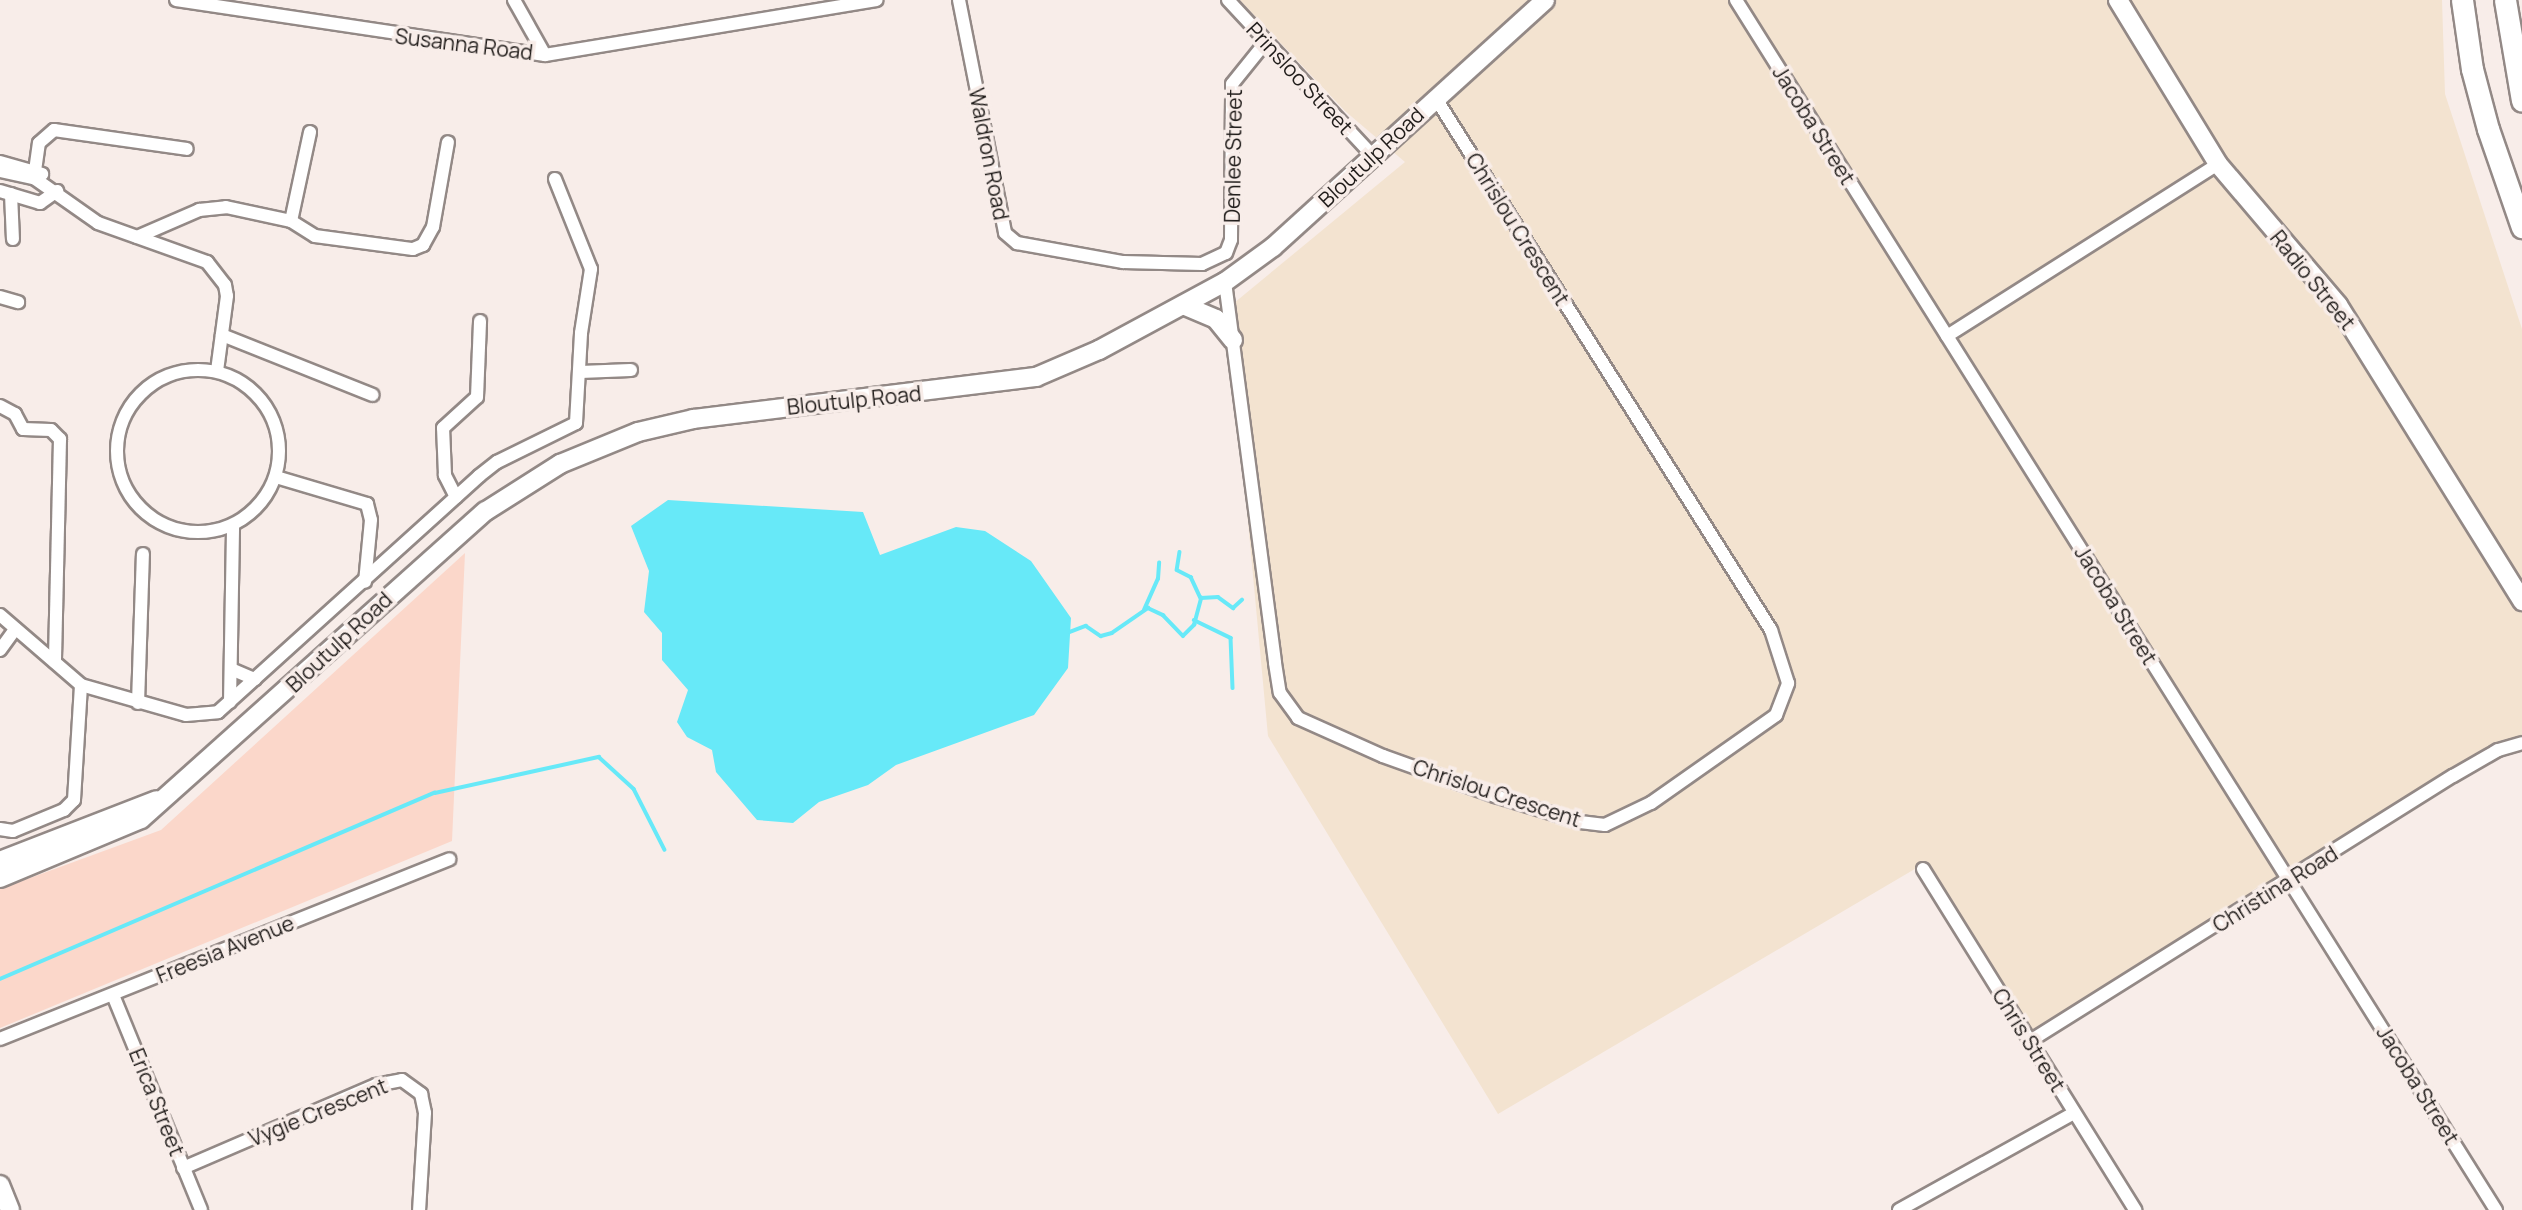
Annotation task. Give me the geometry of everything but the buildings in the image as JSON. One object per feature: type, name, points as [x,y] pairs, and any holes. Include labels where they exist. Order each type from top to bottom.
[{"type":"highway","points":[[2462,0],[2472,69],[2488,129],[2522,227]]},
{"type":"highway","points":[[2505,0],[2522,101]]},
{"type":"street","name":"Susanna Road","points":[[176,0],[545,55],[876,0]]},
{"type":"street","points":[[514,0],[545,55]]},
{"type":"street","name":"Waldron Road","points":[[959,0],[1008,237],[1017,243],[1123,262],[1202,264]]},
{"type":"street","name":"Prinsloo Street","points":[[1228,0],[1265,43],[1373,156]]},
{"type":"street","name":"Bloutulp Road","points":[[0,878],[141,819],[163,797],[237,738],[370,611],[486,511],[560,464],[638,432],[693,419],[1036,377],[1087,356],[1225,282],[1263,256],[1545,0]]},
{"type":"street","name":"Jacoba Street","points":[[1736,0],[2496,1210]]},
{"type":"street","name":"Radio Street","points":[[2118,0],[2217,164],[2338,306],[2522,601]]},
{"type":"street","name":"Denlee Street","points":[[1202,264],[1220,258],[1230,247],[1232,84],[1265,43]]},
{"type":"street","name":"Chrislou Crescent","points":[[1225,282],[1278,683],[1287,708],[1298,718],[1383,756],[1495,796],[1580,822],[1605,824],[1651,803],[1776,715],[1788,683],[1771,630],[1436,97]]},
{"type":"street","points":[[35,174],[40,143],[54,130],[187,149]]},
{"type":"street","points":[[291,220],[310,132]]},
{"type":"street","points":[[137,237],[212,208],[291,220],[315,236],[398,250],[423,245],[433,227],[448,142]]},
{"type":"street","points":[[0,162],[35,174],[98,223],[186,252],[216,271],[227,296],[217,371]]},
{"type":"street","points":[[1947,336],[2217,164]]},
{"type":"street","points":[[0,172],[35,174]]},
{"type":"street","points":[[0,615],[81,685],[138,703],[204,715],[218,712],[365,582],[456,496],[497,463],[572,428],[578,418],[591,270],[555,179]]},
{"type":"street","points":[[13,239],[6,192],[40,203],[58,194]]},
{"type":"street","points":[[0,298],[18,302]]},
{"type":"street","points":[[1183,305],[1216,319],[1233,340]]},
{"type":"street","points":[[456,496],[444,475],[443,428],[477,397],[480,321]]},
{"type":"street","points":[[222,335],[373,395]]},
{"type":"street","points":[[189,369],[217,371],[242,382],[262,400],[275,424],[280,450],[275,477],[266,497],[233,525],[206,533],[177,530],[152,519],[131,499],[119,473],[116,445],[123,417],[139,394],[154,383],[189,369]]},
{"type":"street","points":[[580,372],[631,370]]},
{"type":"street","points":[[0,406],[15,414],[23,429],[51,430],[60,439],[55,662]]},
{"type":"street","points":[[275,477],[367,504],[371,520],[365,582]]},
{"type":"street","points":[[230,702],[233,525]]},
{"type":"street","points":[[138,703],[143,554]]},
{"type":"street","points":[[0,650],[15,629]]},
{"type":"street","points":[[29,641],[54,630]]},
{"type":"street","points":[[230,669],[255,680]]},
{"type":"street","points":[[0,829],[13,831],[64,810],[74,800],[81,685]]},
{"type":"street","name":"Christina Road","points":[[2030,1041],[2290,881],[2453,776],[2498,750],[2522,743]]},
{"type":"street","name":"Bloutulp Road","points":[[1,860],[163,797]]},
{"type":"street","name":"Freesia Avenue","points":[[0,1039],[449,859]]},
{"type":"street","name":"Chris Street","points":[[1923,869],[2135,1210]]},
{"type":"street","name":"Erica Street","points":[[113,995],[201,1210]]},
{"type":"street","name":"Vygie Crescent","points":[[183,1168],[376,1085],[402,1080],[416,1087],[425,1113],[419,1210]]},
{"type":"street","points":[[1899,1210],[2074,1112]]},
{"type":"street","points":[[0,1185],[10,1210]]},
{"type":"shaded area","points":[[1240,0],[2442,0],[2445,94],[2522,329],[2522,735],[2034,1032],[1925,863],[1498,1114],[1268,736],[1228,308],[1405,162],[1345,111]]},
{"type":"shaded area","points":[[465,553],[452,841],[0,1028],[0,889],[161,830]]},
{"type":"water","points":[[668,500],[863,512],[880,555],[956,527],[985,531],[1031,561],[1071,618],[1068,668],[1034,715],[896,765],[868,785],[819,802],[793,823],[757,820],[716,772],[712,750],[687,737],[677,722],[688,690],[662,660],[662,633],[644,612],[649,571],[631,526]]},
{"type":"waterway","points":[[1180,552],[1177,570],[1191,577],[1201,598]]},
{"type":"waterway","points":[[1144,610],[1158,579],[1159,563]]},
{"type":"waterway","points":[[1070,632],[1086,626],[1101,636],[1112,633],[1148,608],[1163,615],[1183,636],[1194,625],[1201,598],[1218,597],[1233,608],[1242,600]]},
{"type":"waterway","points":[[1194,620],[1231,638],[1233,688]]},
{"type":"waterway","points":[[0,979],[435,793],[599,757],[634,789],[665,850]]}]
